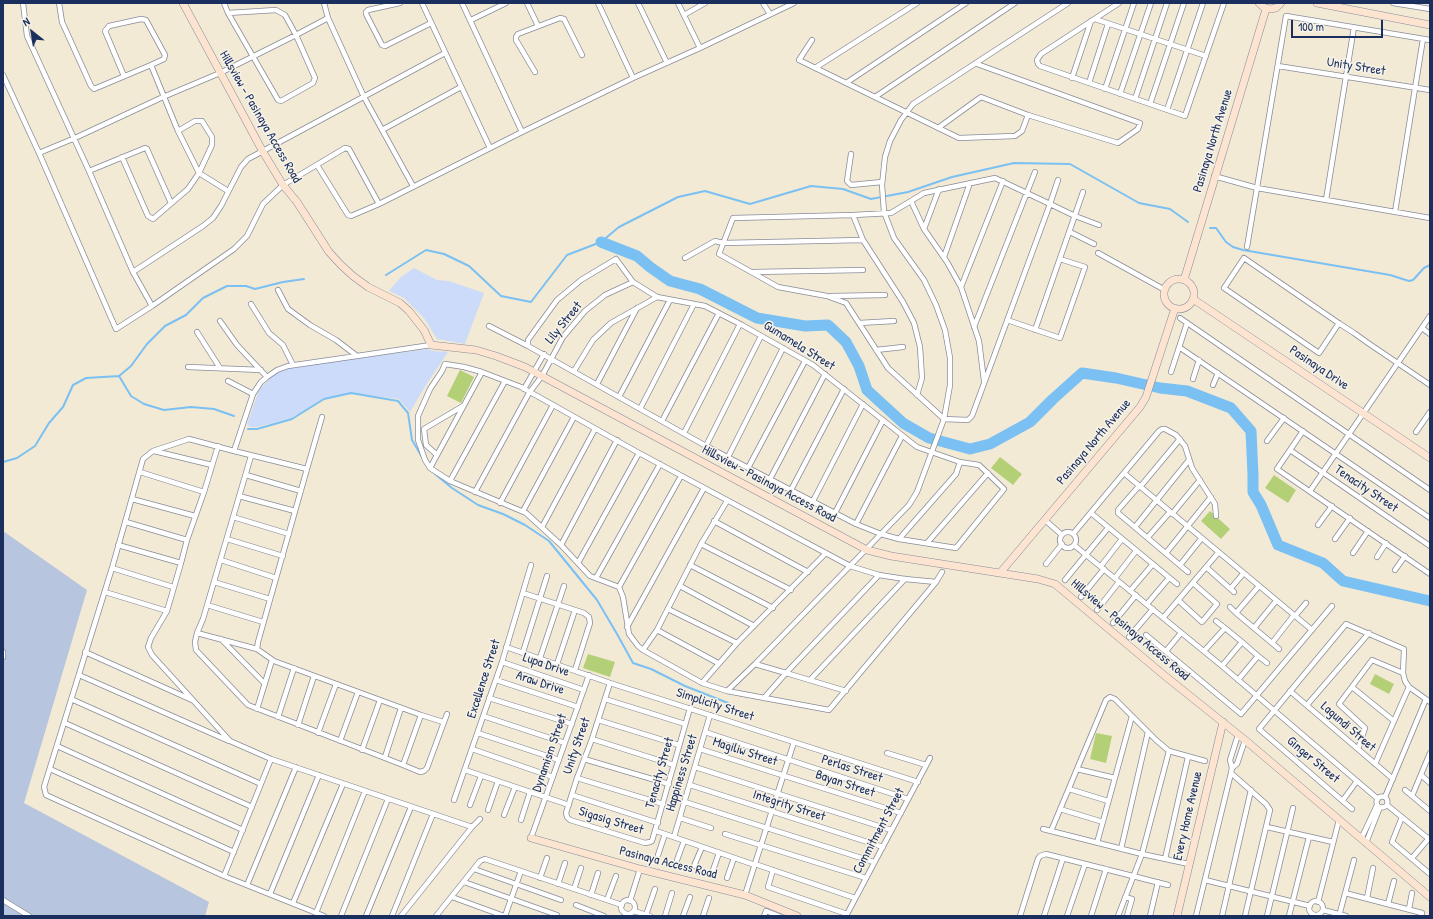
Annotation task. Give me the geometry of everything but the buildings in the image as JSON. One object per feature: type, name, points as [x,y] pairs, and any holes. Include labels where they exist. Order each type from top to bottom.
[{"type":"street","points":[[23,3],[26,34],[90,171],[133,272],[152,306]]},
{"type":"street","points":[[59,3],[62,22],[92,88],[124,76],[164,59],[165,55],[146,20],[141,19],[109,26],[105,31],[124,76]]},
{"type":"street","name":"Hillsview - Pasinaya Access Road","points":[[183,3],[263,152],[283,185],[329,252],[353,276],[368,287],[400,303],[409,310],[431,345],[452,346],[480,351],[512,362],[534,372],[867,550],[891,556],[1038,579],[1058,585],[1165,676],[1245,740],[1430,897]]},
{"type":"street","points":[[224,3],[228,13],[276,98],[281,101],[313,83],[315,78],[285,14],[276,10],[228,13]]},
{"type":"street","points":[[324,3],[328,18],[364,97],[413,186]]},
{"type":"street","points":[[400,3],[368,10],[366,12],[382,45],[385,46],[431,23]]},
{"type":"street","points":[[422,3],[490,148]]},
{"type":"street","points":[[462,3],[522,132]]},
{"type":"street","points":[[471,20],[506,3]]},
{"type":"street","points":[[526,3],[538,26]]},
{"type":"street","points":[[598,3],[633,78]]},
{"type":"street","points":[[638,3],[667,63]]},
{"type":"street","points":[[678,3],[700,48]]},
{"type":"street","points":[[684,15],[705,3]]},
{"type":"street","points":[[763,3],[770,14]]},
{"type":"street","points":[[317,165],[349,216],[379,204],[633,78],[794,3]]},
{"type":"street","points":[[815,68],[917,3]]},
{"type":"street","points":[[846,83],[960,5],[966,3]]},
{"type":"street","points":[[875,97],[1015,3]]},
{"type":"street","points":[[727,691],[867,550],[909,505],[917,492],[944,419],[950,385],[950,358],[945,330],[936,305],[924,280],[894,238],[884,212],[882,183],[885,157],[890,141],[900,120],[913,104],[1068,3]]},
{"type":"street","points":[[1119,3],[1041,54],[1037,60],[1037,63],[1040,66],[1072,78],[1185,116],[1224,3]]},
{"type":"street","points":[[1105,89],[1134,3]]},
{"type":"street","points":[[1120,94],[1151,3]]},
{"type":"street","points":[[1135,99],[1167,3]]},
{"type":"street","points":[[1150,104],[1184,3]]},
{"type":"street","points":[[1167,110],[1202,3]]},
{"type":"street","points":[[1259,3],[1266,9],[1273,9],[1282,3]]},
{"type":"street","points":[[1317,3],[1430,25]]},
{"type":"street","points":[[1393,3],[1430,9]]},
{"type":"street","name":"Pasinaya North Avenue","points":[[1184,280],[1214,176],[1266,9]]},
{"type":"street","points":[[1247,247],[1286,16],[1430,40]]},
{"type":"street","points":[[39,152],[75,138],[163,97],[220,73],[328,18]]},
{"type":"street","points":[[535,72],[516,40],[516,37],[518,34],[538,26],[560,18],[564,19],[582,54]]},
{"type":"street","points":[[1093,20],[1206,56]]},
{"type":"street","points":[[1072,78],[1093,20]]},
{"type":"street","points":[[1089,83],[1108,24]]},
{"type":"street","points":[[1326,200],[1354,27]]},
{"type":"street","points":[[1395,212],[1423,39]]},
{"type":"street","points":[[812,40],[799,60],[959,138],[1015,136],[1022,132],[1028,114]]},
{"type":"street","points":[[133,272],[213,218],[244,163],[248,159],[445,53]]},
{"type":"street","points":[[938,128],[981,97],[1118,143],[1138,128],[1140,123],[976,64]]},
{"type":"street","points":[[151,65],[178,132],[199,173],[228,191]]},
{"type":"street","name":"Unity Street","points":[[1278,66],[1430,90]]},
{"type":"street","points":[[3,75],[39,152],[116,328],[152,306],[234,249],[246,236],[263,204],[283,185],[345,148],[349,149],[379,204]]},
{"type":"street","points":[[382,130],[461,88]]},
{"type":"street","points":[[122,157],[148,216],[153,219],[184,194],[199,173],[212,145],[212,137],[202,121],[198,121],[178,132]]},
{"type":"street","points":[[90,171],[143,148],[147,149],[171,203]]},
{"type":"street","points":[[850,154],[847,181],[851,185],[882,183]]},
{"type":"street","points":[[974,327],[1035,172]]},
{"type":"street","points":[[1214,176],[1257,188],[1430,218]]},
{"type":"street","points":[[1058,180],[1050,204],[972,416],[968,420],[944,419],[888,368],[846,303],[827,296],[778,287],[719,254],[733,218],[854,215],[884,212],[891,213],[924,193],[994,178],[1050,204],[1075,216],[1099,225]]},
{"type":"street","points":[[961,287],[1003,182]]},
{"type":"street","points":[[944,257],[970,183]]},
{"type":"street","points":[[924,229],[939,189]]},
{"type":"street","points":[[1035,330],[1083,192]]},
{"type":"street","points":[[911,201],[924,229],[944,257],[961,287],[979,341],[984,382]]},
{"type":"street","points":[[854,215],[863,240],[903,302],[914,324],[920,347],[922,378],[917,395]]},
{"type":"street","points":[[1070,232],[1094,244]]},
{"type":"street","points":[[685,258],[715,242],[863,240]]},
{"type":"street","points":[[1098,253],[1165,290]]},
{"type":"street","points":[[1339,323],[1319,354],[1224,288],[1244,258],[1430,385]]},
{"type":"street","name":"Gumamela Street","points":[[528,346],[528,340],[557,300],[581,280],[616,259],[633,282],[657,297],[705,306],[805,360],[825,374],[917,447],[960,462],[979,465],[1004,490],[956,548],[927,544]]},
{"type":"street","points":[[1007,320],[1060,338],[1085,267],[1060,259]]},
{"type":"street","points":[[751,272],[863,270]]},
{"type":"street","points":[[1184,280],[1194,292],[1193,300],[1186,308],[1175,308],[1166,301],[1165,290],[1172,281],[1184,280]]},
{"type":"street","name":"Lily Street","points":[[475,492],[529,393],[542,376],[563,337],[585,311],[606,295],[633,282]]},
{"type":"street","points":[[278,290],[288,309],[310,325],[336,340],[357,356]]},
{"type":"street","points":[[827,296],[885,295]]},
{"type":"street","points":[[574,371],[593,340],[611,323],[657,297]]},
{"type":"street","points":[[619,397],[670,300]]},
{"type":"street","name":"Pasinaya Drive","points":[[1193,300],[1430,458]]},
{"type":"street","points":[[251,304],[269,333],[283,345],[293,365]]},
{"type":"street","points":[[640,409],[694,304]]},
{"type":"street","points":[[597,384],[637,308]]},
{"type":"street","name":"Pasinaya North Avenue","points":[[1000,573],[1132,418],[1146,397],[1175,308]]},
{"type":"street","points":[[662,421],[719,313]]},
{"type":"street","points":[[1310,491],[1430,316]]},
{"type":"street","points":[[1180,318],[1430,490]]},
{"type":"street","points":[[220,321],[237,345],[267,377]]},
{"type":"street","points":[[859,323],[894,321]]},
{"type":"street","points":[[1171,372],[1187,323]]},
{"type":"street","points":[[684,433],[740,324]]},
{"type":"street","points":[[490,326],[544,354],[706,446],[856,524],[881,534],[927,544],[988,473]]},
{"type":"street","points":[[1422,328],[1430,334]]},
{"type":"street","points":[[197,332],[220,368]]},
{"type":"street","points":[[706,446],[761,336]]},
{"type":"street","points":[[234,451],[253,394],[260,382],[282,368],[293,365],[431,345]]},
{"type":"street","points":[[1179,346],[1430,518]]},
{"type":"street","points":[[876,350],[903,347]]},
{"type":"street","points":[[728,457],[783,348]]},
{"type":"street","points":[[524,389],[544,354]]},
{"type":"street","points":[[748,468],[805,360]]},
{"type":"street","points":[[1193,379],[1199,360]]},
{"type":"street","points":[[936,582],[879,575],[850,566],[727,501],[524,389],[482,372],[445,364],[430,389],[418,416],[418,440],[430,468],[450,481],[523,512],[561,544],[590,576],[619,587],[623,597],[629,634],[638,646],[702,683],[727,691],[829,710],[936,582],[942,572]]},
{"type":"street","points":[[188,367],[261,370]]},
{"type":"street","points":[[430,468],[482,372]]},
{"type":"street","points":[[1213,384],[1218,373]]},
{"type":"street","points":[[770,479],[825,374]]},
{"type":"street","points":[[228,381],[253,394]]},
{"type":"street","points":[[450,481],[505,381]]},
{"type":"street","points":[[791,490],[844,389]]},
{"type":"street","points":[[813,501],[863,404]]},
{"type":"street","points":[[500,502],[553,405]]},
{"type":"street","points":[[436,455],[425,443],[424,429],[464,406]]},
{"type":"street","points":[[1416,432],[1430,412]]},
{"type":"street","points":[[257,649],[263,622],[322,416]]},
{"type":"street","points":[[523,512],[574,417]]},
{"type":"street","points":[[1267,441],[1284,418]]},
{"type":"street","points":[[835,513],[883,420]]},
{"type":"street","points":[[542,527],[596,429]]},
{"type":"street","points":[[1073,534],[1159,431],[1165,429],[1176,435],[1186,449],[1192,468],[1216,506],[1216,516]]},
{"type":"street","points":[[1303,431],[1277,469],[1430,574]]},
{"type":"street","points":[[856,524],[902,436]]},
{"type":"street","points":[[307,469],[189,439],[153,451],[144,459],[105,592],[44,787],[46,795],[224,876],[324,916]]},
{"type":"street","points":[[1180,439],[1139,486],[1118,513],[1188,572]]},
{"type":"street","points":[[561,544],[617,440]]},
{"type":"street","points":[[218,446],[187,540],[182,563],[167,611],[151,638],[148,647],[152,655],[230,741]]},
{"type":"street","name":"Tenacity Street","points":[[1290,450],[1430,546]]},
{"type":"street","points":[[153,451],[212,465]]},
{"type":"street","points":[[578,563],[639,453]]},
{"type":"street","points":[[251,456],[208,605],[197,633],[195,642],[196,650],[248,705],[362,750],[403,764],[420,772],[427,768],[447,714]]},
{"type":"street","points":[[1135,527],[1189,460]]},
{"type":"street","points":[[899,539],[956,474],[960,462]]},
{"type":"street","points":[[596,578],[660,464]]},
{"type":"street","points":[[140,472],[204,492]]},
{"type":"street","points":[[1124,473],[1201,539],[1312,630]]},
{"type":"street","points":[[246,476],[301,491]]},
{"type":"street","points":[[619,587],[681,476]]},
{"type":"street","points":[[1148,537],[1200,480]]},
{"type":"street","points":[[627,627],[704,488]]},
{"type":"street","points":[[239,496],[296,511]]},
{"type":"street","points":[[1166,553],[1210,497]]},
{"type":"street","points":[[132,499],[195,516]]},
{"type":"street","points":[[643,650],[657,630],[701,544],[727,501]]},
{"type":"street","points":[[1318,526],[1332,506]]},
{"type":"street","points":[[1091,513],[1177,584]]},
{"type":"street","points":[[233,517],[289,534]]},
{"type":"street","points":[[1335,539],[1350,518]]},
{"type":"street","points":[[1045,520],[1062,535]]},
{"type":"street","points":[[714,521],[808,572]]},
{"type":"street","points":[[126,522],[187,540]]},
{"type":"street","points":[[1065,580],[1108,528]]},
{"type":"street","points":[[1353,553],[1368,531]]},
{"type":"street","points":[[1073,534],[1066,532],[1060,539],[1062,544],[1066,547],[1074,545]]},
{"type":"street","points":[[1073,534],[1076,541],[1074,545]]},
{"type":"street","points":[[227,539],[283,556]]},
{"type":"street","points":[[1081,597],[1122,539]]},
{"type":"street","points":[[1180,565],[1201,539]]},
{"type":"street","points":[[701,544],[790,590]]},
{"type":"street","points":[[1046,564],[1062,544]]},
{"type":"street","points":[[1377,557],[1386,544]]},
{"type":"street","points":[[118,545],[182,563]]},
{"type":"street","points":[[1074,545],[1257,695],[1378,799],[1379,806],[1363,841]]},
{"type":"street","points":[[1115,578],[1136,551]]},
{"type":"street","points":[[702,683],[737,643],[826,553]]},
{"type":"street","points":[[1163,618],[1218,553]]},
{"type":"street","points":[[1395,570],[1405,556]]},
{"type":"street","points":[[221,560],[276,578]]},
{"type":"street","points":[[1130,591],[1153,564]]},
{"type":"street","name":"Excellence Street","points":[[454,800],[502,662],[531,565]]},
{"type":"street","points":[[690,565],[773,608]]},
{"type":"street","points":[[1206,567],[1232,590],[1243,574]]},
{"type":"street","points":[[112,568],[174,587]]},
{"type":"street","points":[[764,698],[774,685],[879,575]]},
{"type":"street","points":[[523,652],[546,576]]},
{"type":"street","points":[[1147,604],[1169,578]]},
{"type":"street","points":[[810,680],[905,579]]},
{"type":"street","points":[[214,582],[270,599]]},
{"type":"street","points":[[1097,610],[1119,582]]},
{"type":"street","points":[[1178,600],[1202,622],[1217,604],[1193,583]]},
{"type":"street","points":[[540,658],[564,586]]},
{"type":"street","points":[[680,586],[754,626]]},
{"type":"street","points":[[1236,613],[1259,586]]},
{"type":"street","points":[[105,592],[167,611]]},
{"type":"street","points":[[523,593],[575,610],[589,617],[590,623],[575,670]]},
{"type":"street","points":[[1113,623],[1136,595]]},
{"type":"street","points":[[1254,628],[1276,600]]},
{"type":"street","points":[[1272,643],[1294,615],[1306,603]]},
{"type":"street","points":[[208,605],[263,622]]},
{"type":"street","points":[[1146,635],[1241,714],[1332,606]]},
{"type":"street","points":[[1230,607],[1279,649]]},
{"type":"street","points":[[668,609],[737,643]]},
{"type":"street","points":[[557,664],[575,610]]},
{"type":"street","points":[[1129,637],[1153,610]]},
{"type":"street","points":[[1216,621],[1267,663]]},
{"type":"street","points":[[1274,710],[1346,624],[1404,649],[1402,673],[1409,687],[1428,700],[1384,797],[1378,799]]},
{"type":"street","points":[[1204,651],[1224,628]]},
{"type":"street","points":[[657,630],[718,663]]},
{"type":"street","points":[[197,633],[257,649],[272,660],[443,722]]},
{"type":"street","points":[[1166,651],[1182,633]]},
{"type":"street","points":[[1307,705],[1369,633]]},
{"type":"street","points":[[221,639],[265,684]]},
{"type":"street","points":[[1222,666],[1242,642]]},
{"type":"street","name":"Simplicity Street","points":[[506,647],[610,683],[918,782]]},
{"type":"street","points":[[3,652],[3,657]]},
{"type":"street","points":[[86,652],[195,701]]},
{"type":"street","points":[[1238,680],[1258,656]]},
{"type":"street","points":[[257,709],[272,660]]},
{"type":"street","points":[[1358,749],[1365,728],[1339,704],[1372,660],[1402,673]]},
{"type":"street","name":"Lupa Drive","points":[[502,662],[584,690]]},
{"type":"street","points":[[755,664],[846,691]]},
{"type":"street","points":[[278,717],[294,668]]},
{"type":"street","points":[[79,675],[271,759],[472,827]]},
{"type":"street","name":"Dynamism Street","points":[[531,838],[589,675]]},
{"type":"street","points":[[298,725],[314,676]]},
{"type":"street","name":"Araw Drive","points":[[496,680],[578,707]]},
{"type":"street","name":"Unity Street","points":[[567,817],[566,813],[577,778],[592,739],[610,683]]},
{"type":"street","points":[[318,733],[336,684]]},
{"type":"street","points":[[1352,687],[1394,721]]},
{"type":"street","points":[[1375,764],[1409,687]]},
{"type":"street","name":"Lagundi Street","points":[[1290,691],[1393,779]]},
{"type":"street","points":[[340,741],[358,692]]},
{"type":"street","points":[[1052,830],[1107,698],[1113,697],[1169,751],[1205,761]]},
{"type":"street","points":[[490,698],[572,724]]},
{"type":"street","points":[[71,699],[261,784]]},
{"type":"street","points":[[605,699],[685,724]]},
{"type":"street","points":[[362,750],[380,700]]},
{"type":"street","points":[[385,758],[401,708]]},
{"type":"street","name":"Tenacity Street","points":[[650,842],[656,831],[690,708]]},
{"type":"street","name":"Ginger Street","points":[[1274,710],[1259,728],[1352,809]]},
{"type":"street","points":[[403,764],[422,715]]},
{"type":"street","name":"Happiness Street","points":[[674,837],[710,715]]},
{"type":"street","points":[[484,716],[565,743]]},
{"type":"street","points":[[1097,843],[1132,716]]},
{"type":"street","points":[[598,720],[679,745]]},
{"type":"street","name":"Every Home Avenue","points":[[1177,916],[1223,722]]},
{"type":"street","points":[[65,723],[252,807]]},
{"type":"street","name":"Perlas Street","points":[[705,732],[908,799]]},
{"type":"street","points":[[1121,849],[1148,732]]},
{"type":"street","points":[[478,733],[559,760]]},
{"type":"street","points":[[1238,735],[1230,760],[1232,771],[1270,808],[1267,827],[1245,916]]},
{"type":"street","points":[[592,739],[674,765]]},
{"type":"street","points":[[1196,916],[1232,771],[1237,764],[1245,740]]},
{"type":"street","points":[[744,895],[762,844],[794,742]]},
{"type":"street","points":[[57,746],[243,830]]},
{"type":"street","name":"Magiliw Street","points":[[700,749],[783,776]]},
{"type":"street","points":[[472,750],[553,777]]},
{"type":"street","points":[[1118,916],[1142,854],[1169,751]]},
{"type":"street","points":[[887,753],[926,765]]},
{"type":"street","points":[[1412,796],[1430,753]]},
{"type":"street","points":[[1165,859],[1188,757]]},
{"type":"street","name":"Commitment Street","points":[[773,870],[768,887],[847,914],[930,758]]},
{"type":"street","points":[[224,876],[271,759]]},
{"type":"street","points":[[584,759],[669,784]]},
{"type":"street","points":[[247,885],[296,767]]},
{"type":"street","points":[[695,767],[892,830]]},
{"type":"street","points":[[50,769],[234,852]]},
{"type":"street","points":[[1077,769],[1115,778]]},
{"type":"street","points":[[465,770],[569,805]]},
{"type":"street","points":[[270,894],[319,775]]},
{"type":"street","points":[[1421,775],[1430,783]]},
{"type":"street","points":[[470,805],[481,776]]},
{"type":"street","name":"Bayan Street","points":[[783,776],[901,813]]},
{"type":"street","points":[[577,778],[663,804]]},
{"type":"street","points":[[488,810],[498,781]]},
{"type":"street","points":[[1343,800],[1357,781]]},
{"type":"street","points":[[293,903],[343,784]]},
{"type":"street","name":"Integrity Street","points":[[690,785],[883,847]]},
{"type":"street","points":[[504,815],[515,787]]},
{"type":"street","points":[[1069,789],[1108,801]]},
{"type":"street","points":[[1222,916],[1251,790]]},
{"type":"street","points":[[1405,790],[1430,811]]},
{"type":"street","points":[[316,913],[365,791]]},
{"type":"street","points":[[520,820],[530,792]]},
{"type":"street","points":[[572,796],[658,823]]},
{"type":"street","points":[[1384,797],[1388,802],[1386,805]]},
{"type":"street","points":[[341,916],[388,799]]},
{"type":"street","points":[[685,802],[874,862]]},
{"type":"street","points":[[1379,806],[1384,807],[1386,805]]},
{"type":"street","points":[[1386,805],[1430,839],[1412,858]]},
{"type":"street","points":[[366,916],[410,806]]},
{"type":"street","points":[[1267,916],[1293,808]]},
{"type":"street","points":[[1060,810],[1103,822]]},
{"type":"street","points":[[392,916],[434,814]]},
{"type":"street","name":"Sigasig Street","points":[[567,817],[570,820],[645,843],[650,842]]},
{"type":"street","points":[[1402,817],[1392,842],[1430,874]]},
{"type":"street","points":[[680,818],[711,828]]},
{"type":"street","points":[[401,916],[480,819]]},
{"type":"street","points":[[1318,902],[1339,820]]},
{"type":"street","points":[[1267,827],[1333,842]]},
{"type":"street","points":[[1043,828],[1121,849],[1190,864]]},
{"type":"street","points":[[656,831],[855,898]]},
{"type":"street","points":[[658,855],[665,834]]},
{"type":"street","points":[[725,834],[762,844],[866,878]]},
{"type":"street","points":[[1289,916],[1309,837]]},
{"type":"street","name":"Pasinaya Access Road","points":[[531,838],[640,869],[744,895],[797,916]]},
{"type":"street","points":[[677,860],[684,841]]},
{"type":"street","points":[[694,866],[702,847]]},
{"type":"street","points":[[712,873],[719,853]]},
{"type":"street","points":[[1020,916],[1038,859],[1040,856],[1048,854],[1168,885]]},
{"type":"street","points":[[540,878],[547,858]]},
{"type":"street","points":[[727,878],[734,858]]},
{"type":"street","points":[[1044,916],[1063,858]]},
{"type":"street","points":[[436,916],[480,861],[485,859],[622,906]]},
{"type":"street","points":[[1339,915],[1354,860]]},
{"type":"street","points":[[558,884],[565,863]]},
{"type":"street","points":[[1067,916],[1085,864]]},
{"type":"street","points":[[574,889],[581,868]]},
{"type":"street","points":[[1367,898],[1373,868]]},
{"type":"street","points":[[474,869],[561,900]]},
{"type":"street","points":[[630,901],[640,869]]},
{"type":"street","points":[[1091,916],[1106,869]]},
{"type":"street","points":[[452,897],[505,916],[521,871]]},
{"type":"street","points":[[591,895],[598,873]]},
{"type":"street","points":[[607,900],[616,876]]},
{"type":"street","points":[[1205,880],[1310,906]]},
{"type":"street","points":[[1388,904],[1394,881]]},
{"type":"street","points":[[464,882],[557,915]]},
{"type":"street","points":[[1150,916],[1158,882]]},
{"type":"street","points":[[622,906],[625,915],[634,911],[648,915],[655,889]]},
{"type":"street","points":[[665,916],[672,893]]},
{"type":"street","points":[[1345,893],[1409,909],[1422,913],[1421,916]]},
{"type":"street","points":[[1409,909],[1412,893]]},
{"type":"street","points":[[683,916],[690,897]]},
{"type":"street","points":[[1125,897],[1132,899],[1127,916]]},
{"type":"street","points":[[703,916],[709,898]]},
{"type":"street","points":[[3,900],[29,916]]},
{"type":"street","points":[[622,906],[624,902],[630,901]]},
{"type":"street","points":[[630,901],[634,906],[634,911]]},
{"type":"street","points":[[1318,902],[1314,902],[1310,906],[1310,912],[1314,915],[1320,914],[1323,910]]},
{"type":"street","points":[[1318,902],[1321,904],[1323,910]]},
{"type":"street","points":[[576,905],[604,916]]},
{"type":"street","points":[[1323,910],[1346,916]]},
{"type":"street","points":[[764,916],[766,911],[779,916]]},
{"type":"shaded area","points":[[414,268],[437,280],[449,281],[484,293],[465,344],[437,339],[424,318],[404,298],[389,291],[401,277]]},
{"type":"shaded area","points":[[428,349],[433,351],[448,352],[410,412],[399,399],[351,393],[323,399],[292,418],[257,427],[250,427],[247,424],[259,390],[274,374],[287,368]]},
{"type":"shaded area","points":[[3,531],[87,590],[24,803],[209,902],[205,916],[3,916]]},
{"type":"green space","points":[[460,370],[474,377],[461,403],[447,396]]},
{"type":"green space","points":[[1000,457],[1022,474],[1013,485],[991,468]]},
{"type":"green space","points":[[1274,475],[1296,490],[1288,503],[1265,488]]},
{"type":"green space","points":[[1210,511],[1230,529],[1221,539],[1201,521]]},
{"type":"green space","points":[[588,654],[615,662],[610,677],[583,668]]},
{"type":"green space","points":[[1375,674],[1394,684],[1389,694],[1370,684]]},
{"type":"green space","points":[[1096,733],[1112,736],[1106,763],[1090,759]]},
{"type":"waterway","points":[[386,275],[426,250],[444,254],[469,266],[501,296],[531,302],[567,255],[601,242],[619,227],[678,197],[705,191],[750,204],[811,186],[843,189],[871,199],[908,192],[952,177],[1014,163],[1070,164],[1139,203],[1170,209],[1188,222]]},
{"type":"waterway","points":[[1210,228],[1216,228],[1226,242],[1233,247],[1243,250],[1390,275],[1409,281],[1413,280],[1424,268],[1430,265]]},
{"type":"waterway","points":[[601,242],[637,256],[670,281],[700,289],[757,318],[805,326],[828,325],[846,342],[859,366],[867,390],[903,423],[929,438],[970,449],[990,444],[1030,422],[1082,373],[1116,378],[1160,388],[1187,391],[1231,408],[1251,431],[1253,492],[1261,505],[1278,545],[1323,563],[1343,581],[1430,601]]},
{"type":"waterway","points":[[3,462],[17,458],[35,446],[49,423],[63,407],[73,385],[86,378],[119,376],[131,366],[147,344],[165,326],[186,315],[203,298],[227,286],[246,286],[255,289],[283,282],[304,279]]},
{"type":"waterway","points":[[119,376],[131,396],[144,404],[164,410],[191,407],[214,409],[234,416]]},
{"type":"waterway","points":[[248,429],[257,429],[292,419],[324,399],[351,393],[398,401],[408,413],[412,440],[422,457]]},
{"type":"waterway","points":[[435,474],[452,488],[478,505],[503,514],[525,525],[549,541],[597,600],[633,663],[651,669],[685,686],[728,703]]}]
